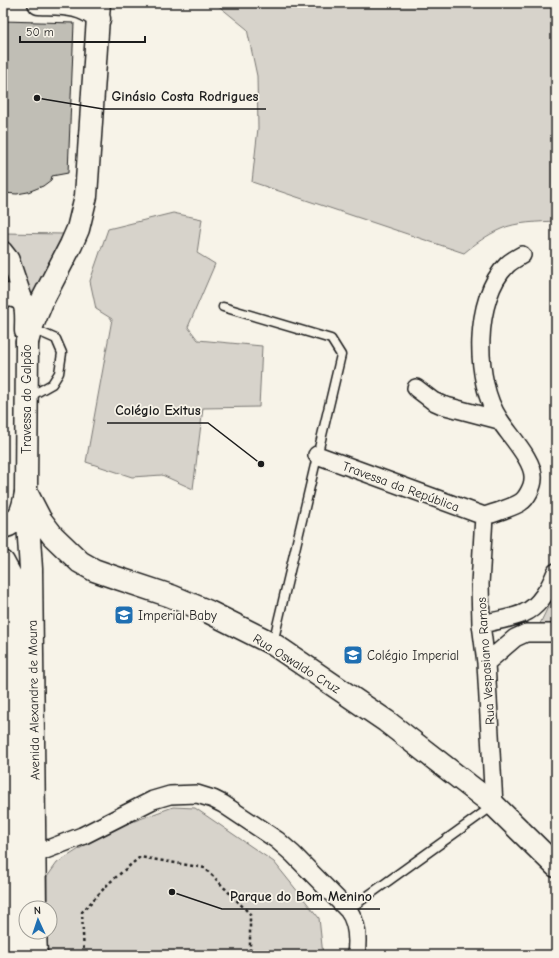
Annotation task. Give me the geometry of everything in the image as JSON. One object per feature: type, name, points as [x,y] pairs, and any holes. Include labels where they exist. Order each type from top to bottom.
[{"type":"main road","points":[[29,335],[42,299],[71,246],[78,229],[86,196],[99,11],[92,12],[83,7],[71,4],[39,3]]},
{"type":"main road","points":[[3,295],[16,296],[23,301],[26,306]]},
{"type":"main road","name":"Travessa do Galpão","points":[[26,306],[29,335],[26,398],[26,492]]},
{"type":"main road","points":[[3,527],[12,524],[18,518],[23,506],[26,492]]},
{"type":"main road","name":"Rua Oswaldo Cruz","points":[[26,492],[40,519],[53,536],[80,562],[100,572],[171,596],[210,612],[273,644],[386,721],[494,805],[556,866]]},
{"type":"main road","name":"Avenida Alexandre de Moura","points":[[17,955],[31,569],[26,492]]},
{"type":"main road","name":"Avenida Alexandre de Moura","points":[[3,562],[10,576],[14,595],[20,855],[33,900]]},
{"type":"main road","points":[[35,940],[36,955]]},
{"type":"street","points":[[3,250],[10,260],[26,306]]},
{"type":"street","points":[[484,516],[521,503],[530,491],[534,479],[528,461],[512,436],[499,420],[490,402],[485,386],[481,362],[481,332],[486,305],[494,283],[507,264],[522,255]]},
{"type":"street","points":[[416,388],[433,401],[442,405],[499,420]]},
{"type":"street","name":"Travessa da República","points":[[317,455],[484,516]]},
{"type":"street","name":"Rua Vespasiano Ramos","points":[[484,516],[480,584],[481,624],[486,663],[494,805]]},
{"type":"street","points":[[481,624],[525,613],[540,600],[550,586],[556,572]]},
{"type":"street","points":[[486,663],[515,638],[526,633],[556,633]]},
{"type":"street","points":[[20,855],[82,836],[143,804],[162,796],[197,794],[223,804],[277,840],[293,854],[348,910],[355,922],[359,953]]},
{"type":"lane","points":[[222,307],[331,339],[341,355],[273,644]]},
{"type":"lane","points":[[26,398],[52,384],[59,373],[62,352],[56,339],[29,335]]},
{"type":"lane","points":[[348,910],[494,805]]},
{"type":"path","points":[[84,955],[82,912],[109,883],[140,857],[205,868],[250,914],[250,955]]},
{"type":"shaded area","points":[[215,3],[556,3],[556,221],[528,223],[507,227],[486,237],[464,253],[252,182],[258,128],[257,76],[247,29]]},
{"type":"shaded area","points":[[173,213],[202,219],[197,253],[215,264],[188,327],[198,340],[262,346],[259,407],[203,408],[193,489],[162,475],[132,477],[86,462],[112,319],[96,309],[90,281],[108,229]]},
{"type":"shaded area","points":[[3,233],[63,234],[32,296],[27,292],[10,245],[3,239]]},
{"type":"shaded area","points":[[556,590],[556,628],[538,628]]},
{"type":"shaded area","points":[[173,807],[195,808],[274,862],[319,918],[323,955],[48,955],[47,940],[58,940],[58,900],[47,900],[47,877],[57,863],[87,844],[129,823]]},
{"type":"building","points":[[3,21],[74,23],[68,173],[52,176],[51,180],[43,186],[28,192],[17,194],[3,193]]},
{"type":"place","name":"Ginásio Costa Rodrigues","points":[[37,98]]},
{"type":"place","name":"Colégio Exitus","points":[[261,464]]},
{"type":"place","name":"Imperial Baby","points":[[124,615]]},
{"type":"place","name":"Colégio Imperial","points":[[353,655]]},
{"type":"place","name":"Parque do Bom Menino","points":[[172,892]]}]
